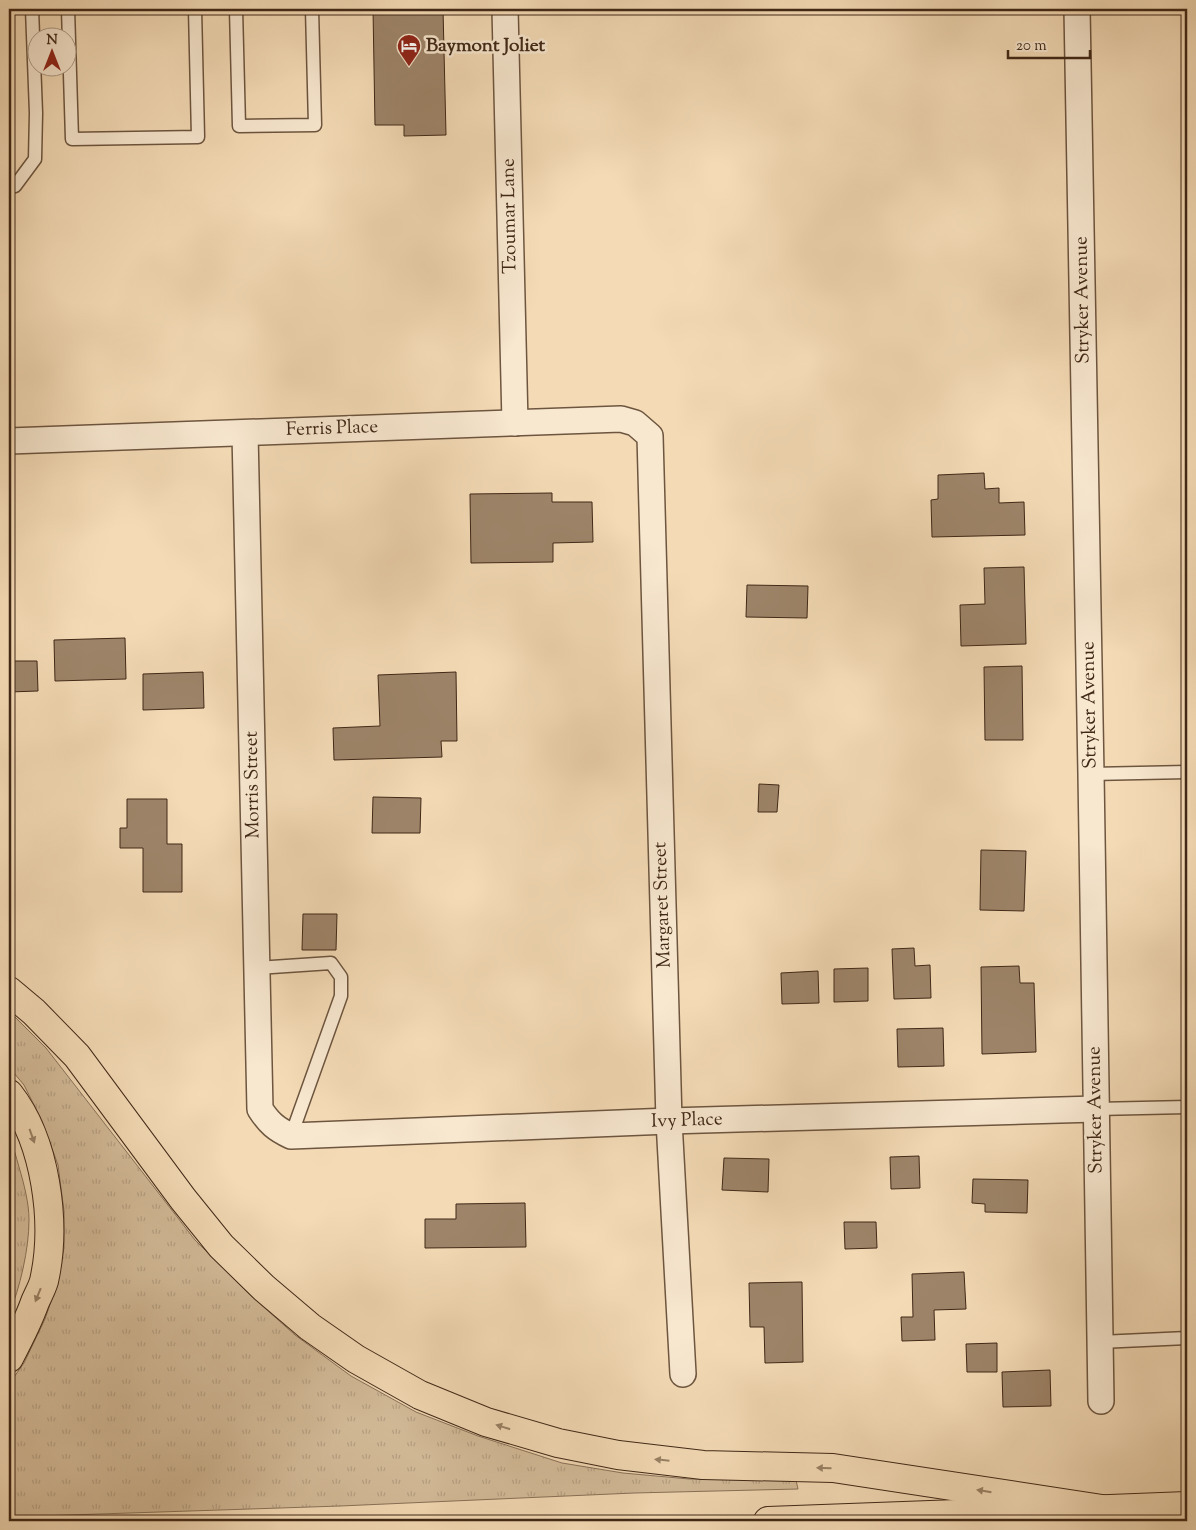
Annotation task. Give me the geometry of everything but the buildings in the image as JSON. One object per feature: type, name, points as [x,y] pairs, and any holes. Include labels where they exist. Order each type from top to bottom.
[{"type":"highway","points":[[9,991],[34,1012],[77,1056],[183,1199],[221,1246],[264,1288],[310,1327],[356,1359],[420,1396],[486,1422],[558,1443],[618,1456],[703,1465],[833,1468],[1102,1509]]},
{"type":"highway","points":[[9,1094],[30,1131],[40,1162],[48,1204],[49,1238],[44,1282],[24,1330],[9,1358]]},
{"type":"highway","points":[[768,1521],[1187,1506]]},
{"type":"street","name":"Tzoumar Lane","points":[[505,9],[515,422]]},
{"type":"street","name":"Stryker Avenue","points":[[1077,9],[1100,1400]]},
{"type":"street","name":"Ferris Place","points":[[9,441],[621,419],[635,423],[650,436]]},
{"type":"street","name":"Morris Street","points":[[245,433],[260,1108],[267,1120],[285,1133]]},
{"type":"street","name":"Margaret Street","points":[[650,436],[670,1121],[682,1374]]},
{"type":"street","name":"Ivy Place","points":[[285,1133],[1096,1110]]},
{"type":"lane","points":[[9,187],[14,186],[35,159],[36,113],[32,9]]},
{"type":"lane","points":[[68,9],[72,139],[198,137],[195,9]]},
{"type":"lane","points":[[236,9],[239,126],[314,125],[312,9]]},
{"type":"lane","points":[[1091,774],[1187,772]]},
{"type":"lane","points":[[257,968],[331,962],[341,977],[341,996],[285,1133]]},
{"type":"lane","points":[[1096,1110],[1187,1108]]},
{"type":"lane","points":[[1100,1342],[1187,1338]]},
{"type":"green space","points":[[9,1011],[46,1048],[195,1240],[247,1292],[295,1335],[351,1376],[416,1412],[478,1436],[562,1463],[623,1473],[689,1479],[796,1480],[798,1489],[634,1493],[340,1506],[9,1517],[9,1384],[24,1363],[45,1319],[58,1281],[64,1248],[64,1211],[58,1165],[42,1121],[24,1085],[9,1067]]},
{"type":"green space","points":[[9,1138],[15,1152],[24,1187],[29,1220],[23,1268],[9,1314]]},
{"type":"place","name":"Baymont Joliet","points":[[409,67]]}]
